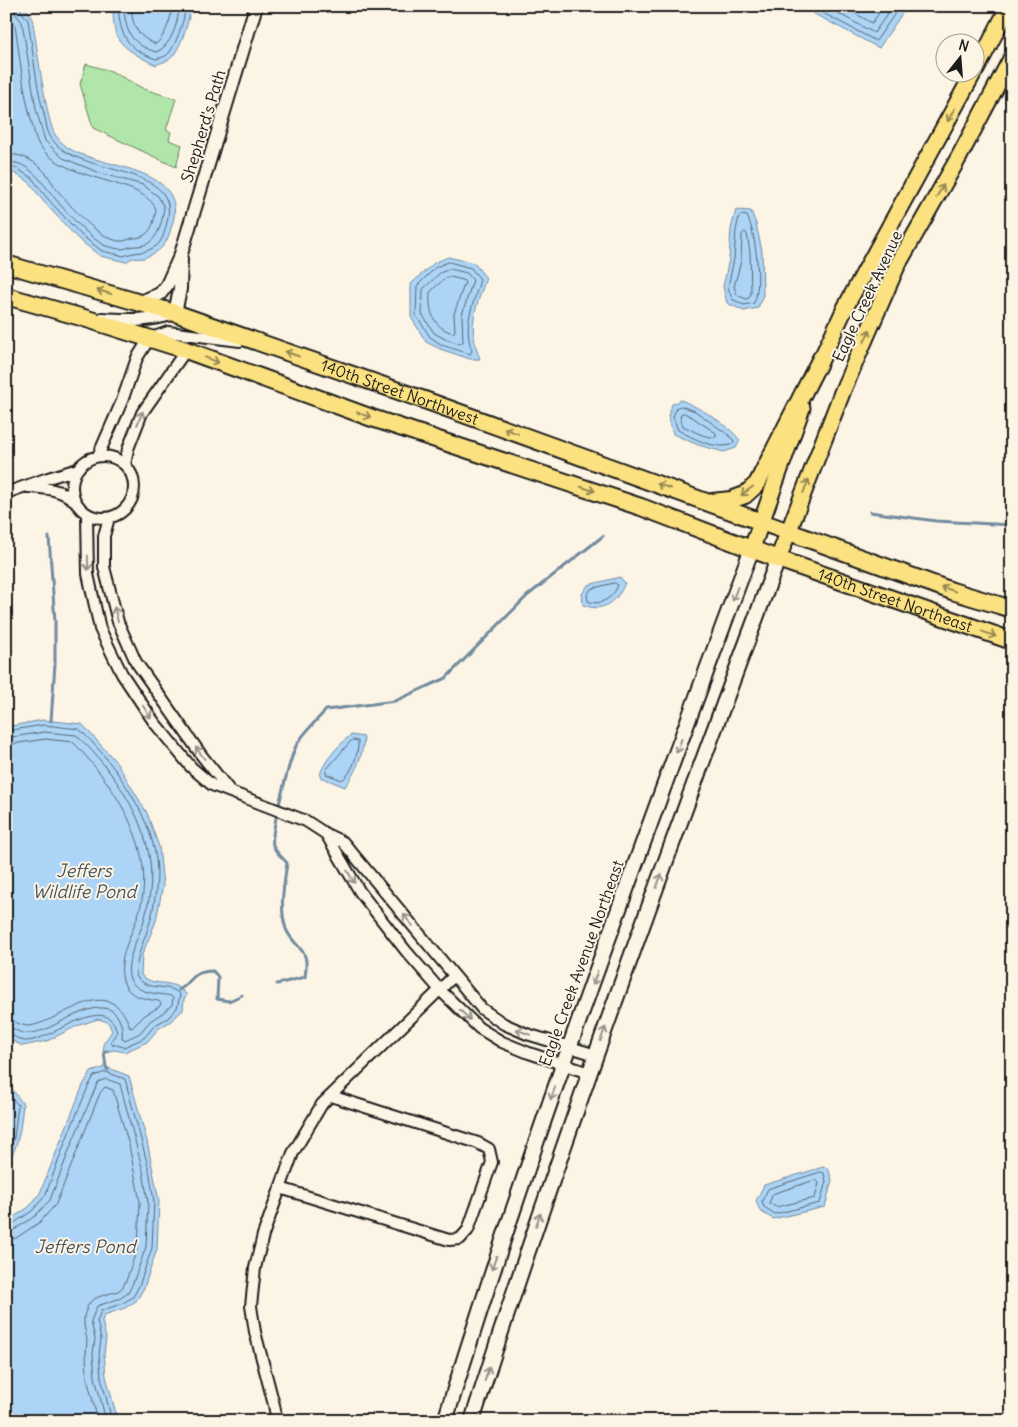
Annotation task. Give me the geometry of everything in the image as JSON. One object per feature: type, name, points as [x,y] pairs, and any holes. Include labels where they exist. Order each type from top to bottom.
[{"type":"highway","name":"140th Street Northwest","points":[[6,264],[174,313],[710,502],[788,532]]},
{"type":"highway","name":"140th Street Northwest","points":[[6,296],[186,350],[372,418],[641,507],[778,559]]},
{"type":"highway","points":[[710,502],[731,500],[745,495],[757,484],[821,358]]},
{"type":"highway","name":"140th Street Northeast","points":[[788,532],[952,591],[1012,609]]},
{"type":"highway","name":"140th Street Northeast","points":[[778,559],[1012,641]]},
{"type":"main road","name":"Eagle Creek Avenue","points":[[986,50],[1009,6]]},
{"type":"main road","name":"Eagle Creek Avenue","points":[[788,532],[842,390],[897,266],[959,157],[1012,57]]},
{"type":"main road","name":"Eagle Creek Avenue","points":[[762,521],[821,358],[846,306],[969,82]]},
{"type":"main road","name":"Eagle Creek Avenue Northeast","points":[[445,1421],[485,1290],[563,1064],[762,521]]},
{"type":"main road","points":[[472,1421],[514,1291],[589,1073],[788,532]]},
{"type":"street","name":"Shepherd's Path","points":[[140,302],[160,294],[167,285],[181,254],[256,6]]},
{"type":"street","name":"Shepherd's Path","points":[[174,313],[180,290],[181,254]]},
{"type":"street","points":[[84,318],[126,321],[154,319],[174,313]]},
{"type":"street","points":[[98,456],[122,401],[137,358],[149,339],[168,332],[212,339],[258,342]]},
{"type":"street","points":[[125,465],[128,449],[142,412],[186,350]]},
{"type":"street","points":[[25,486],[54,489],[67,494],[87,514],[99,518],[109,518],[126,508],[131,500],[134,491],[131,472],[117,459],[107,456],[98,456],[86,461],[78,469],[73,479],[72,490],[75,501]]},
{"type":"street","points":[[6,493],[78,469]]},
{"type":"street","points":[[87,514],[88,574],[100,628],[122,674],[154,722],[191,767],[212,785],[306,821],[343,842],[482,1009],[504,1024],[596,1055]]},
{"type":"street","points":[[109,518],[104,536],[104,568],[118,622],[136,662],[202,756],[230,791]]},
{"type":"street","points":[[326,834],[360,892],[406,951],[440,990],[480,1028],[502,1042],[589,1073]]},
{"type":"street","points":[[277,1421],[251,1306],[255,1268],[263,1235],[293,1154],[322,1104],[454,976]]},
{"type":"street","points":[[280,1188],[449,1240],[460,1238],[468,1230],[492,1162],[489,1149],[478,1143],[331,1096]]},
{"type":"green space","points":[[86,64],[111,71],[144,89],[176,99],[166,130],[171,132],[169,140],[182,145],[176,167],[93,128],[80,84]]},
{"type":"water","points":[[6,6],[24,6],[32,17],[49,115],[52,128],[58,139],[67,147],[81,154],[137,171],[154,179],[167,189],[174,203],[173,222],[165,244],[155,253],[143,258],[133,258],[126,262],[100,256],[78,239],[43,201],[29,182],[14,173],[6,173]]},
{"type":"water","points":[[113,6],[190,6],[189,18],[184,34],[178,48],[170,59],[156,65],[129,50],[116,34]]},
{"type":"water","points":[[799,6],[907,6],[879,48]]},
{"type":"water","points":[[736,210],[751,211],[762,251],[763,295],[758,308],[744,311],[727,303],[723,287],[729,259],[731,229]]},
{"type":"water","points":[[448,257],[474,263],[486,278],[476,309],[473,327],[480,359],[470,359],[426,342],[411,317],[411,284],[434,263]]},
{"type":"water","points":[[681,400],[705,412],[728,428],[740,440],[736,448],[724,452],[698,445],[673,434],[668,416],[672,404]]},
{"type":"water","points":[[620,577],[625,583],[618,596],[609,604],[597,608],[583,605],[582,594],[588,585]]},
{"type":"water","name":"Jeffers Wildlife Pond","points":[[43,720],[82,724],[117,763],[147,813],[159,847],[163,885],[156,921],[142,955],[141,975],[152,981],[175,986],[187,995],[184,999],[183,1010],[158,1029],[147,1042],[125,1052],[114,1050],[104,1052],[103,1044],[112,1031],[108,1022],[98,1019],[77,1026],[47,1041],[23,1046],[6,1038],[6,727]]},
{"type":"water","points":[[351,735],[364,737],[358,763],[345,787],[320,777],[327,760]]},
{"type":"water","name":"Jeffers Pond","points":[[106,1067],[129,1076],[147,1141],[159,1201],[157,1249],[144,1288],[136,1301],[125,1308],[104,1315],[102,1321],[106,1338],[104,1354],[106,1376],[118,1421],[6,1421],[6,1222],[29,1207],[40,1193],[83,1085],[91,1072]]},
{"type":"water","points":[[6,1085],[10,1086],[23,1104],[17,1144],[6,1166]]},
{"type":"water","points":[[823,1167],[828,1168],[832,1180],[825,1207],[773,1219],[760,1211],[756,1201],[764,1185]]},
{"type":"waterway","points":[[870,512],[936,521],[1012,525]]},
{"type":"waterway","points":[[277,984],[305,977],[306,971],[304,954],[290,936],[284,921],[283,896],[287,863],[273,845],[274,826],[289,765],[302,736],[326,710],[395,701],[446,678],[527,596],[603,536]]},
{"type":"waterway","points":[[49,537],[55,622],[55,664],[51,721]]},
{"type":"waterway","points":[[179,990],[195,975],[213,971],[218,977],[217,999],[229,1001],[242,995]]},
{"type":"waterway","points":[[107,1051],[104,1052],[108,1070]]}]
